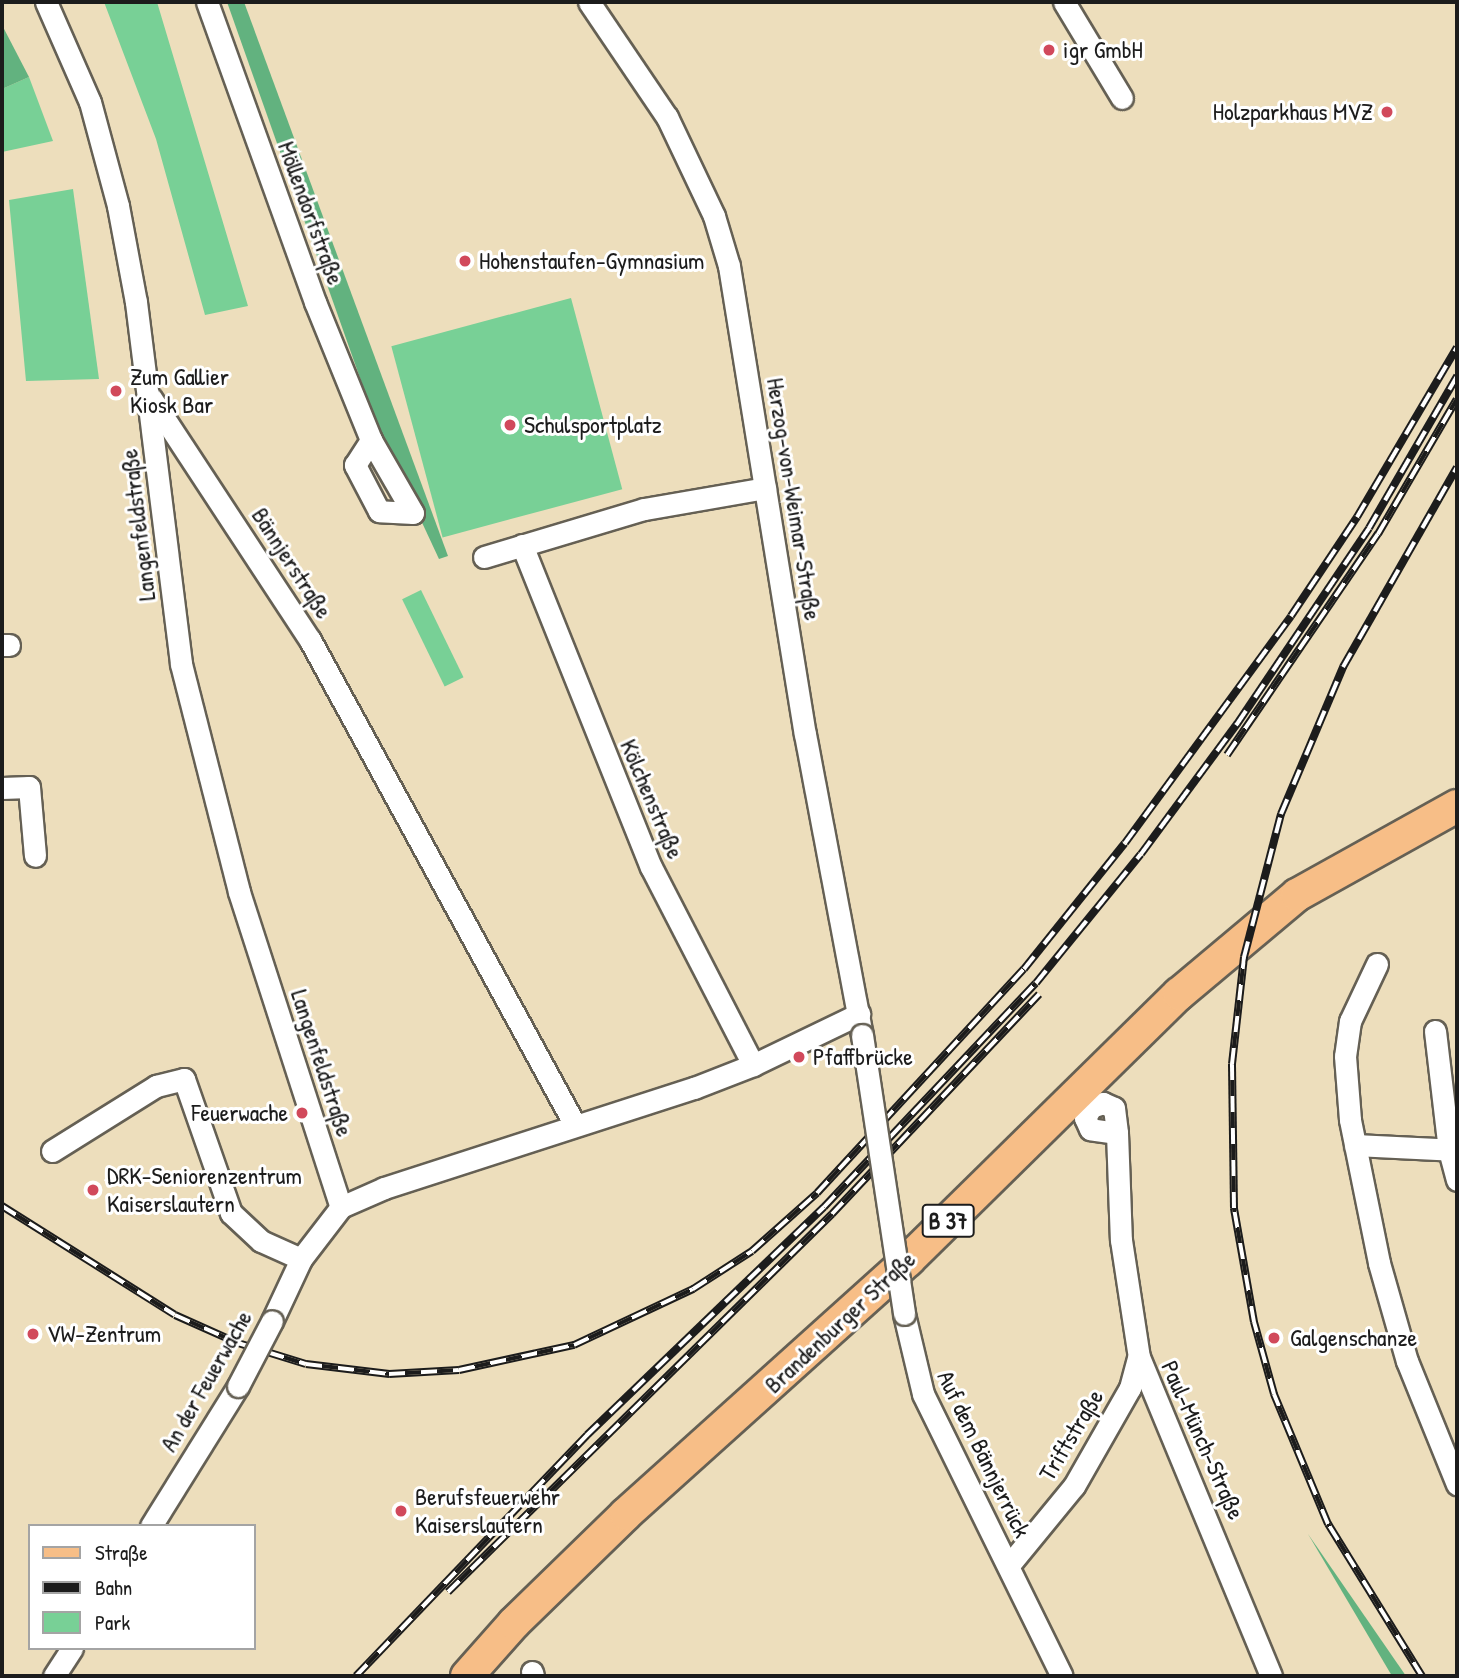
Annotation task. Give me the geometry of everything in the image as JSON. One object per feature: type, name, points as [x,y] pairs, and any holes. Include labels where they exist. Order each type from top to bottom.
[{"type":"main road","name":"Brandenburger Straße","points":[[467,1676],[514,1623],[626,1514],[908,1260],[1179,994],[1297,895],[1457,806]]},
{"type":"street","name":"Bännjerstraße","points":[[46,2],[71,50],[107,160],[136,302],[148,393],[310,640],[575,1125]]},
{"type":"street","name":"Möllendorfstraße","points":[[208,2],[315,302],[372,440]]},
{"type":"street","name":"Herzog-von-Weimar-Straße","points":[[589,2],[667,117],[714,216],[741,321],[805,734],[862,1035]]},
{"type":"street","points":[[1064,2],[1122,98]]},
{"type":"street","name":"Langenfeldstraße","points":[[148,393],[181,663],[239,892],[341,1207]]},
{"type":"street","points":[[484,556],[644,509],[765,488]]},
{"type":"street","name":"Kölchenstraße","points":[[522,545],[651,867],[754,1065]]},
{"type":"street","points":[[2,788],[29,787],[35,856]]},
{"type":"street","points":[[1377,964],[1350,1021],[1345,1056],[1355,1145],[1379,1263],[1407,1361],[1457,1484]]},
{"type":"street","points":[[341,1207],[384,1188],[754,1065],[859,1014]]},
{"type":"street","points":[[1435,1031],[1457,1180]]},
{"type":"street","name":"Auf dem Bännjerrück","points":[[862,1035],[904,1314],[923,1394],[1062,1676]]},
{"type":"street","points":[[52,1151],[156,1086],[184,1079],[231,1213],[261,1241],[301,1259]]},
{"type":"street","name":"Paul-Münch-Straße","points":[[1118,1133],[1121,1240],[1139,1357],[1271,1676]]},
{"type":"street","points":[[1355,1145],[1453,1150]]},
{"type":"street","name":"An der Feuerwache","points":[[151,1524],[239,1386],[301,1259],[341,1207]]},
{"type":"street","name":"Triftstraße","points":[[1009,1565],[1080,1476],[1129,1388],[1139,1357]]},
{"type":"street","points":[[54,1676],[71,1650]]},
{"type":"green space","points":[[104,2],[157,2],[248,306],[205,315],[156,139]]},
{"type":"green space","points":[[227,2],[244,2],[448,556],[439,559],[377,426]]},
{"type":"green space","points":[[2,25],[29,77],[2,89]]},
{"type":"green space","points":[[29,77],[53,141],[2,152],[2,89]]},
{"type":"green space","points":[[73,189],[99,379],[26,381],[9,200]]},
{"type":"green space","name":"Schulsportplatz","points":[[571,298],[622,489],[443,537],[391,346]]},
{"type":"green space","points":[[421,590],[464,677],[445,686],[402,599]]},
{"type":"green space","points":[[1308,1534],[1406,1676],[1392,1676]]},
{"type":"railway","points":[[2,1206],[175,1315],[238,1343],[306,1364],[389,1374],[459,1370],[574,1345],[693,1289],[752,1251],[817,1193],[1024,969],[1125,843],[1291,616],[1357,517],[1457,347]]},
{"type":"railway","points":[[356,1676],[587,1435],[824,1207],[1036,983],[1141,854],[1237,724],[1369,528],[1457,376]]},
{"type":"railway","points":[[1227,755],[1378,534],[1457,399]]},
{"type":"railway","points":[[1422,1676],[1328,1524],[1274,1394],[1254,1322],[1234,1208],[1232,1064],[1244,957],[1281,814],[1343,667],[1457,467]]},
{"type":"railway","points":[[448,1592],[832,1214],[1039,994]]},
{"type":"place","name":"igr GmbH","points":[[1049,50]]},
{"type":"place","name":"Holzparkhaus MVZ","points":[[1387,112]]},
{"type":"place","name":"Hohenstaufen-Gymnasium","points":[[465,261]]},
{"type":"place","name":"Zum Gallier Kiosk Bar","points":[[116,391]]},
{"type":"place","name":"Schulsportplatz","points":[[510,425]]},
{"type":"place","name":"Pfaffbrücke","points":[[799,1057]]},
{"type":"place","name":"Feuerwache","points":[[302,1113]]},
{"type":"place","name":"DRK-Seniorenzentrum Kaiserslautern","points":[[93,1190]]},
{"type":"place","name":"VW-Zentrum","points":[[33,1334]]},
{"type":"place","name":"Galgenschanze","points":[[1274,1338]]},
{"type":"place","name":"Berufsfeuerwehr Kaiserslautern","points":[[401,1511]]}]
